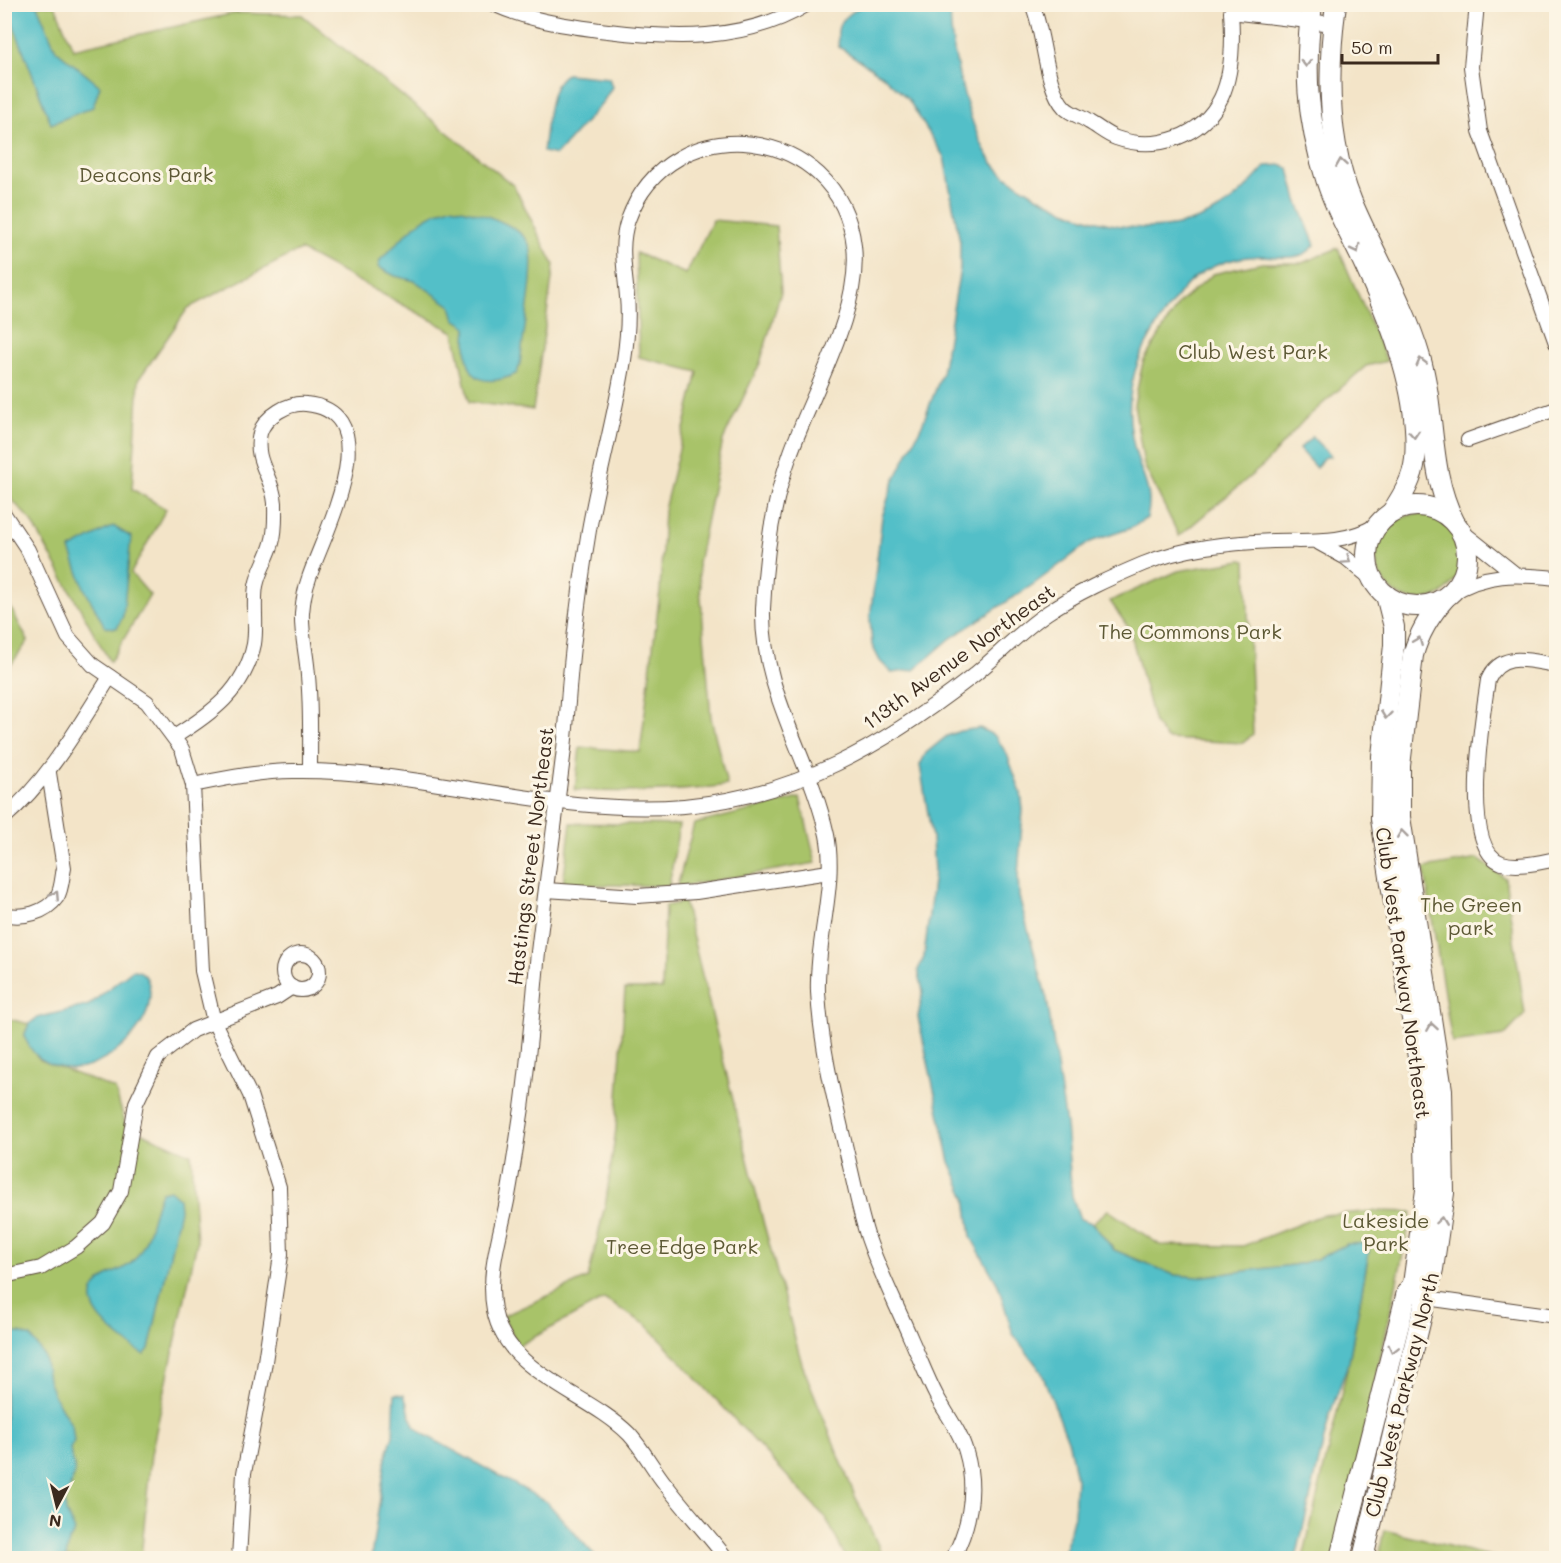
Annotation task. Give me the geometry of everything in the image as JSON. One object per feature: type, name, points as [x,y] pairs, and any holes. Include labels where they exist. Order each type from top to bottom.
[{"type":"street","points":[[493,4],[542,22],[679,38],[709,36],[746,29],[794,13],[808,4]]},
{"type":"street","points":[[1478,4],[1471,67],[1480,131],[1557,343]]},
{"type":"street","points":[[1037,6],[1056,93],[1066,108],[1116,138],[1145,142],[1167,142],[1185,137],[1206,118],[1221,98],[1228,77],[1233,33],[1232,8],[1334,14],[1329,65],[1334,122],[1343,175],[1352,202],[1413,336],[1430,400],[1441,493],[1467,546],[1467,563],[1462,580],[1448,596]]},
{"type":"street","points":[[1311,12],[1306,55],[1307,85],[1318,153],[1337,210],[1365,266],[1388,322],[1409,393],[1415,460],[1407,488],[1385,518],[1367,551],[1372,579],[1386,596],[1409,606],[1422,606],[1448,596],[1475,580],[1514,573],[1557,578]]},
{"type":"street","name":"Hastings Street Northeast","points":[[726,1558],[663,1483],[629,1434],[515,1352],[502,1338],[494,1314],[492,1270],[508,1196],[523,1102],[573,640],[588,534],[626,353],[628,300],[622,243],[628,219],[652,180],[669,163],[692,151],[725,143],[752,142],[777,147],[800,159],[821,175],[839,198],[854,246],[855,275],[848,305],[783,476],[772,534],[763,612],[767,659],[781,711],[809,777],[829,842],[829,872],[818,986],[821,1028],[830,1080],[867,1236],[932,1387],[965,1446],[973,1491],[963,1538],[953,1558]]},
{"type":"street","points":[[174,736],[223,704],[245,671],[254,644],[254,603],[257,583],[272,543],[275,521],[274,500],[258,457],[261,430],[273,416],[284,408],[294,404],[314,405],[338,418],[345,430],[349,446],[338,505],[308,580],[303,605],[303,645],[309,686],[310,771]]},
{"type":"street","points":[[1468,440],[1557,409]]},
{"type":"street","points":[[1385,518],[1404,507],[1424,507],[1443,513],[1514,573]]},
{"type":"street","points":[[4,514],[28,550],[68,637],[93,665],[147,702],[182,749],[193,785],[202,970],[214,1022],[250,1095],[279,1187],[281,1255],[264,1368],[244,1473],[238,1558]]},
{"type":"street","name":"113th Avenue Northeast","points":[[193,785],[289,771],[310,771],[433,782],[557,802],[628,808],[686,806],[767,790],[809,777],[844,762],[894,732],[970,678],[1044,615],[1090,588],[1145,563],[1199,548],[1276,541],[1319,543],[1362,533],[1385,518]]},
{"type":"street","name":"113th Avenue Northeast","points":[[1319,543],[1346,558],[1372,579]]},
{"type":"street","name":"Club West Parkway Northeast","points":[[1340,1558],[1407,1292],[1413,1284],[1423,1216],[1426,1154],[1424,1096],[1381,819],[1382,756],[1395,645],[1394,627],[1386,596]]},
{"type":"street","name":"Club West Parkway North","points":[[1363,1558],[1426,1299],[1444,1193],[1443,1109],[1403,843],[1400,789],[1413,655],[1417,640],[1429,616],[1448,596]]},
{"type":"street","points":[[1557,664],[1512,658],[1501,662],[1493,670],[1488,680],[1478,764],[1480,834],[1491,857],[1502,863],[1516,865],[1557,859]]},
{"type":"street","points":[[4,818],[28,798],[49,773],[110,677]]},
{"type":"street","points":[[4,914],[28,916],[45,908],[57,897],[62,883],[63,868],[49,773]]},
{"type":"street","points":[[546,890],[637,896],[696,892],[829,872]]},
{"type":"street","points":[[4,1276],[41,1268],[76,1247],[103,1222],[121,1191],[136,1104],[158,1057],[193,1030],[277,997],[292,987]]},
{"type":"street","points":[[1407,1292],[1426,1299],[1557,1316]]},
{"type":"green space","name":"Deacons Park","points":[[5,5],[55,5],[73,49],[236,13],[302,15],[514,186],[554,265],[533,410],[469,402],[454,332],[300,250],[188,308],[139,379],[132,489],[166,509],[131,573],[150,595],[110,662],[32,522],[5,492],[4,198],[8,172]]},
{"type":"green space","points":[[713,220],[776,226],[781,292],[760,363],[723,440],[698,563],[711,718],[727,785],[651,792],[575,790],[580,747],[640,752],[660,591],[664,510],[698,372],[639,357],[636,253],[686,274]]},
{"type":"green space","name":"Club West Park","points":[[1338,248],[1387,361],[1366,366],[1303,421],[1265,464],[1179,536],[1144,465],[1134,404],[1143,362],[1179,303],[1213,274],[1262,263],[1302,263]]},
{"type":"green space","points":[[1419,514],[1443,521],[1455,533],[1462,557],[1455,581],[1443,593],[1419,600],[1395,593],[1383,581],[1376,557],[1383,533],[1395,521]]},
{"type":"green space","name":"The Commons Park","points":[[1246,561],[1253,734],[1243,743],[1167,739],[1154,723],[1130,630],[1110,601],[1178,571]]},
{"type":"green space","points":[[4,595],[28,641],[5,673],[4,673]]},
{"type":"green space","points":[[800,798],[816,863],[677,887],[694,824]]},
{"type":"green space","points":[[571,823],[679,825],[669,886],[563,884]]},
{"type":"green space","name":"The Green park","points":[[1478,859],[1505,878],[1525,1014],[1504,1036],[1452,1043],[1424,868]]},
{"type":"green space","name":"Tree Edge Park","points":[[684,902],[764,1225],[802,1364],[855,1496],[884,1558],[846,1558],[826,1518],[647,1325],[604,1299],[518,1346],[503,1316],[588,1278],[606,1201],[616,1129],[625,989],[662,989],[665,906]]},
{"type":"green space","points":[[5,1018],[29,1024],[24,1036],[40,1060],[115,1089],[126,1126],[191,1154],[197,1242],[151,1454],[141,1558],[5,1558]]},
{"type":"green space","name":"Lakeside Park","points":[[1108,1210],[1160,1245],[1243,1246],[1322,1215],[1379,1211],[1412,1212],[1337,1558],[1303,1558],[1349,1361],[1369,1252],[1347,1244],[1317,1259],[1294,1265],[1197,1277],[1174,1275],[1114,1250],[1092,1223]]},
{"type":"green space","points":[[1384,1530],[1497,1558],[1378,1558]]},
{"type":"water","points":[[6,5],[37,5],[56,50],[100,86],[93,107],[51,124]]},
{"type":"water","points":[[862,5],[951,5],[952,39],[956,61],[967,105],[981,143],[1001,172],[1048,202],[1071,212],[1119,226],[1144,228],[1169,226],[1193,221],[1224,207],[1266,166],[1283,165],[1289,169],[1297,200],[1315,245],[1309,251],[1297,256],[1249,257],[1216,265],[1187,284],[1153,332],[1135,371],[1129,413],[1138,461],[1149,495],[1147,518],[1131,528],[1090,542],[1034,584],[951,638],[914,670],[892,673],[880,661],[872,645],[870,619],[882,517],[893,483],[922,425],[942,373],[960,269],[960,242],[944,157],[908,99],[882,75],[839,47],[839,26]]},
{"type":"water","points":[[567,74],[609,78],[612,87],[603,102],[556,155],[543,152],[547,120],[556,86]]},
{"type":"water","points":[[451,207],[471,211],[505,224],[523,236],[529,244],[532,267],[531,284],[520,365],[516,374],[488,381],[479,378],[473,373],[466,354],[467,327],[455,319],[451,306],[415,281],[395,276],[378,267],[380,260],[412,228],[429,216]]},
{"type":"water","points":[[1312,437],[1331,456],[1323,458],[1316,468],[1299,449]]},
{"type":"water","points":[[113,526],[131,537],[123,616],[117,628],[105,627],[84,588],[70,549]]},
{"type":"water","points":[[980,728],[995,736],[1007,754],[1021,793],[1023,810],[1018,875],[1019,897],[1047,999],[1066,1125],[1072,1196],[1080,1219],[1092,1223],[1114,1250],[1174,1275],[1197,1277],[1294,1265],[1317,1259],[1347,1244],[1368,1243],[1369,1252],[1349,1361],[1330,1414],[1296,1558],[1063,1558],[1074,1515],[1076,1479],[1069,1443],[1041,1371],[1013,1334],[998,1285],[971,1237],[966,1198],[950,1162],[918,1017],[923,991],[918,970],[924,957],[934,872],[932,838],[920,765],[926,753],[947,736]]},
{"type":"water","points":[[132,970],[139,971],[148,982],[149,1005],[137,1030],[118,1050],[94,1064],[69,1069],[45,1061],[33,1052],[24,1036],[29,1024],[37,1018],[89,1005]]},
{"type":"water","points":[[170,1190],[179,1198],[180,1210],[149,1349],[144,1355],[112,1331],[94,1309],[92,1298],[95,1287],[106,1277],[128,1266],[140,1252],[161,1192]]},
{"type":"water","points":[[20,1333],[31,1337],[44,1356],[54,1396],[72,1426],[74,1441],[70,1449],[75,1472],[65,1502],[66,1512],[75,1531],[69,1541],[66,1558],[5,1558],[5,1334]]},
{"type":"water","points":[[395,1394],[404,1395],[414,1426],[427,1436],[547,1502],[597,1558],[371,1558],[386,1458],[393,1435]]}]
